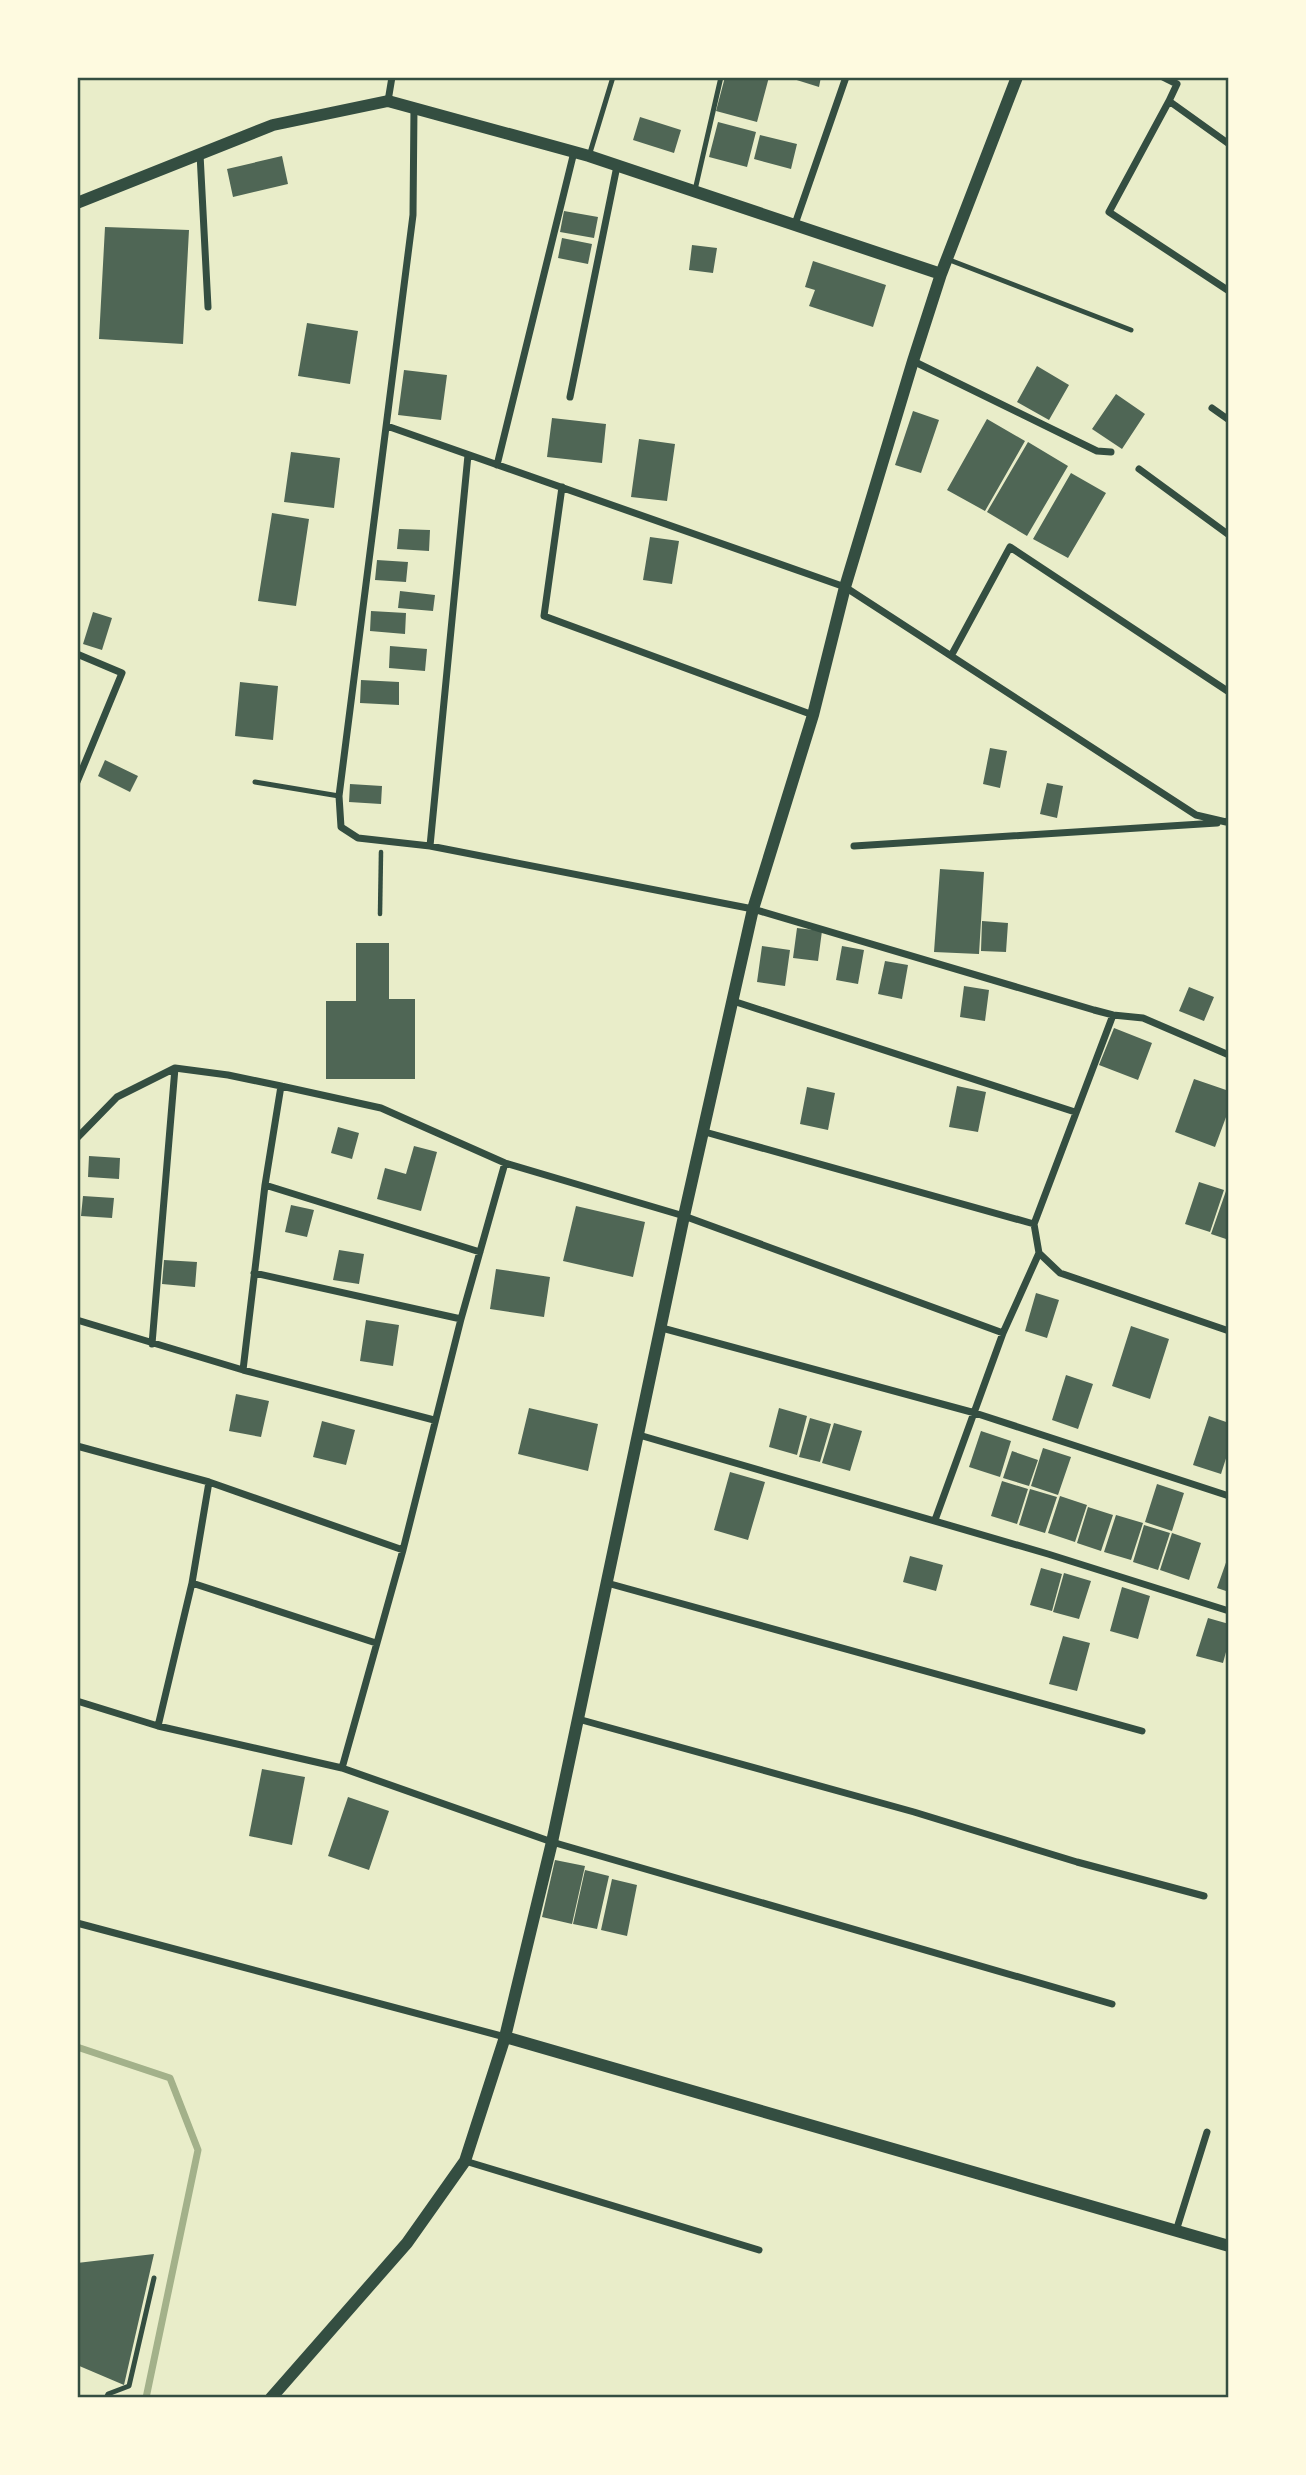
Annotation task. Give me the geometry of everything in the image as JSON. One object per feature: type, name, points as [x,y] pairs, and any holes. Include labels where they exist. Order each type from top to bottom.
[{"type":"street","points":[[388,101],[392,77]]},
{"type":"street","points":[[795,224],[846,77]]},
{"type":"street","points":[[271,2398],[407,2243],[465,2161],[505,2037],[552,1842],[684,1216],[753,909],[813,715],[845,587],[913,361],[941,274],[1017,77]]},
{"type":"street","points":[[1163,77],[1179,80],[1110,212],[1229,291]]},
{"type":"street","points":[[77,202],[273,125],[388,101],[589,156],[941,274]]},
{"type":"street","points":[[1169,101],[1229,144]]},
{"type":"street","points":[[414,107],[413,215],[340,796],[341,827],[358,838],[430,846],[753,909],[1113,1015],[1143,1018],[1229,1055]]},
{"type":"street","points":[[497,465],[574,152]]},
{"type":"street","points":[[200,154],[208,307]]},
{"type":"street","points":[[570,397],[617,166]]},
{"type":"street","points":[[913,361],[1097,452],[1111,452]]},
{"type":"street","points":[[1212,408],[1229,420]]},
{"type":"street","points":[[387,426],[845,587],[1196,815],[1227,821]]},
{"type":"street","points":[[430,846],[468,455]]},
{"type":"street","points":[[1139,470],[1229,536]]},
{"type":"street","points":[[562,487],[544,616],[813,715]]},
{"type":"street","points":[[951,656],[1010,547],[1229,692]]},
{"type":"street","points":[[77,654],[122,673],[77,782]]},
{"type":"street","points":[[854,846],[1227,821]]},
{"type":"street","points":[[733,1001],[1075,1112]]},
{"type":"street","points":[[935,1520],[1003,1333],[1039,1253],[1034,1224],[1113,1015]]},
{"type":"street","points":[[152,1343],[175,1068]]},
{"type":"street","points":[[77,1138],[81,1129],[117,1097],[175,1068],[228,1074],[381,1108],[505,1163],[684,1216],[1003,1333]]},
{"type":"street","points":[[243,1370],[265,1185],[281,1086]]},
{"type":"street","points":[[705,1132],[1034,1224]]},
{"type":"street","points":[[342,1768],[403,1550],[434,1420],[505,1163]]},
{"type":"street","points":[[265,1185],[480,1252]]},
{"type":"street","points":[[1039,1253],[1060,1273],[1229,1331]]},
{"type":"street","points":[[254,1273],[461,1319]]},
{"type":"street","points":[[77,1320],[243,1370],[434,1420]]},
{"type":"street","points":[[662,1328],[975,1413],[1229,1496]]},
{"type":"street","points":[[639,1434],[935,1520],[1229,1611]]},
{"type":"street","points":[[77,1446],[209,1482],[403,1550]]},
{"type":"street","points":[[158,1726],[192,1583],[209,1482]]},
{"type":"street","points":[[192,1583],[376,1643]]},
{"type":"street","points":[[607,1583],[1142,1731]]},
{"type":"street","points":[[77,1701],[158,1726],[342,1768],[552,1842],[1112,2004]]},
{"type":"street","points":[[578,1719],[1204,1896]]},
{"type":"street","points":[[77,1923],[505,2037],[1229,2246]]},
{"type":"street","points":[[1176,2231],[1207,2132]]},
{"type":"street","points":[[465,2161],[759,2250]]},
{"type":"lane","points":[[589,156],[613,77]]},
{"type":"lane","points":[[694,193],[720,77]]},
{"type":"lane","points":[[947,259],[1131,330]]},
{"type":"lane","points":[[255,782],[340,796]]},
{"type":"lane","points":[[106,2398],[108,2394],[129,2386],[155,2278]]},
{"type":"path","points":[[380,914],[381,840]]},
{"type":"building","points":[[725,77],[769,77],[757,122],[716,111]]},
{"type":"building","points":[[787,77],[821,77],[819,87]]},
{"type":"building","points":[[640,117],[681,130],[674,153],[633,140]]},
{"type":"building","points":[[718,122],[756,132],[747,167],[709,157]]},
{"type":"building","points":[[760,135],[797,144],[791,169],[754,159]]},
{"type":"building","points":[[282,156],[288,184],[233,197],[227,169]]},
{"type":"building","points":[[564,211],[598,217],[594,238],[560,232]]},
{"type":"building","points":[[105,227],[189,230],[183,344],[99,339]]},
{"type":"building","points":[[562,238],[592,244],[588,264],[558,258]]},
{"type":"building","points":[[692,245],[717,248],[713,273],[689,270]]},
{"type":"building","points":[[813,261],[886,285],[873,327],[809,306],[815,290],[805,287]]},
{"type":"building","points":[[307,323],[358,331],[350,384],[298,376]]},
{"type":"building","points":[[1037,366],[1069,385],[1049,420],[1017,402]]},
{"type":"building","points":[[404,370],[447,375],[441,420],[398,415]]},
{"type":"building","points":[[1116,394],[1145,414],[1122,449],[1092,429]]},
{"type":"building","points":[[913,411],[939,420],[921,473],[895,465]]},
{"type":"building","points":[[552,418],[606,424],[602,463],[547,457]]},
{"type":"building","points":[[987,419],[1025,441],[985,511],[947,490]]},
{"type":"building","points":[[639,439],[675,444],[667,501],[631,497]]},
{"type":"building","points":[[1028,442],[1068,466],[1027,536],[987,512]]},
{"type":"building","points":[[291,452],[340,458],[334,508],[284,502]]},
{"type":"building","points":[[1071,473],[1106,493],[1068,558],[1033,539]]},
{"type":"building","points":[[272,513],[309,519],[296,606],[258,601]]},
{"type":"building","points":[[399,529],[430,530],[429,551],[397,549]]},
{"type":"building","points":[[650,537],[679,541],[672,584],[643,580]]},
{"type":"building","points":[[377,560],[408,562],[406,582],[375,580]]},
{"type":"building","points":[[400,591],[435,595],[433,611],[398,608]]},
{"type":"building","points":[[371,611],[406,613],[405,634],[370,631]]},
{"type":"building","points":[[93,612],[112,618],[102,650],[83,644]]},
{"type":"building","points":[[390,646],[427,649],[425,671],[389,668]]},
{"type":"building","points":[[361,680],[399,682],[399,705],[360,703]]},
{"type":"building","points":[[240,682],[278,686],[273,740],[235,736]]},
{"type":"building","points":[[990,748],[1007,751],[1000,788],[983,784]]},
{"type":"building","points":[[105,760],[138,776],[130,792],[98,776]]},
{"type":"building","points":[[1047,783],[1063,786],[1057,818],[1040,814]]},
{"type":"building","points":[[350,784],[382,786],[381,804],[349,802]]},
{"type":"building","points":[[940,869],[984,872],[979,954],[934,952]]},
{"type":"building","points":[[982,921],[1008,923],[1006,952],[981,951]]},
{"type":"building","points":[[797,928],[822,931],[818,961],[793,958]]},
{"type":"building","points":[[356,943],[389,943],[389,999],[415,999],[415,1079],[326,1079],[326,1001],[356,1001]]},
{"type":"building","points":[[762,946],[790,950],[785,986],[757,982]]},
{"type":"building","points":[[842,946],[864,950],[858,984],[836,980]]},
{"type":"building","points":[[885,961],[908,965],[902,999],[878,994]]},
{"type":"building","points":[[964,986],[989,990],[985,1021],[960,1017]]},
{"type":"building","points":[[1189,987],[1214,997],[1204,1021],[1179,1011]]},
{"type":"building","points":[[1114,1028],[1152,1043],[1138,1080],[1099,1065]]},
{"type":"building","points":[[1194,1079],[1229,1091],[1229,1109],[1215,1147],[1175,1132]]},
{"type":"building","points":[[957,1086],[986,1092],[978,1132],[949,1127]]},
{"type":"building","points":[[807,1087],[835,1093],[828,1130],[800,1124]]},
{"type":"building","points":[[338,1127],[359,1133],[352,1159],[331,1153]]},
{"type":"building","points":[[414,1146],[437,1152],[421,1211],[377,1199],[385,1168],[406,1174]]},
{"type":"building","points":[[89,1156],[120,1158],[119,1179],[88,1177]]},
{"type":"building","points":[[1199,1182],[1224,1190],[1210,1232],[1185,1224]]},
{"type":"building","points":[[1226,1191],[1229,1192],[1229,1240],[1211,1234]]},
{"type":"building","points":[[83,1196],[114,1198],[112,1218],[81,1216]]},
{"type":"building","points":[[291,1205],[314,1210],[307,1237],[285,1232]]},
{"type":"building","points":[[576,1206],[645,1222],[633,1277],[563,1261]]},
{"type":"building","points":[[339,1250],[364,1254],[359,1284],[333,1280]]},
{"type":"building","points":[[164,1260],[197,1262],[195,1287],[162,1284]]},
{"type":"building","points":[[496,1269],[550,1277],[544,1317],[490,1309]]},
{"type":"building","points":[[1036,1293],[1059,1300],[1047,1338],[1025,1331]]},
{"type":"building","points":[[366,1320],[399,1325],[393,1366],[360,1361]]},
{"type":"building","points":[[1131,1326],[1169,1339],[1150,1399],[1112,1386]]},
{"type":"building","points":[[1066,1375],[1093,1384],[1078,1429],[1052,1420]]},
{"type":"building","points":[[236,1394],[269,1401],[261,1437],[229,1431]]},
{"type":"building","points":[[529,1408],[598,1424],[588,1471],[518,1454]]},
{"type":"building","points":[[779,1408],[807,1416],[797,1455],[769,1447]]},
{"type":"building","points":[[1209,1416],[1229,1423],[1229,1449],[1221,1474],[1193,1465]]},
{"type":"building","points":[[810,1418],[831,1424],[820,1462],[799,1457]]},
{"type":"building","points":[[322,1421],[355,1430],[346,1465],[313,1457]]},
{"type":"building","points":[[834,1423],[862,1431],[850,1471],[822,1463]]},
{"type":"building","points":[[981,1431],[1011,1441],[1000,1477],[969,1467]]},
{"type":"building","points":[[1043,1448],[1071,1457],[1058,1495],[1031,1486]]},
{"type":"building","points":[[1012,1451],[1038,1460],[1029,1486],[1003,1478]]},
{"type":"building","points":[[730,1472],[765,1482],[748,1540],[714,1530]]},
{"type":"building","points":[[1002,1481],[1028,1489],[1017,1524],[991,1516]]},
{"type":"building","points":[[1157,1484],[1184,1493],[1172,1531],[1145,1522]]},
{"type":"building","points":[[1030,1489],[1057,1497],[1045,1533],[1019,1525]]},
{"type":"building","points":[[1060,1496],[1087,1505],[1075,1542],[1048,1533]]},
{"type":"building","points":[[1088,1507],[1113,1515],[1101,1551],[1077,1543]]},
{"type":"building","points":[[1116,1515],[1143,1523],[1131,1560],[1104,1552]]},
{"type":"building","points":[[1144,1525],[1170,1533],[1158,1570],[1133,1562]]},
{"type":"building","points":[[1172,1533],[1201,1543],[1189,1580],[1160,1570]]},
{"type":"building","points":[[1229,1554],[1229,1592],[1217,1588]]},
{"type":"building","points":[[910,1556],[943,1565],[936,1591],[903,1582]]},
{"type":"building","points":[[1041,1568],[1062,1574],[1052,1611],[1030,1605]]},
{"type":"building","points":[[1064,1573],[1091,1581],[1079,1619],[1053,1612]]},
{"type":"building","points":[[1122,1587],[1150,1596],[1138,1639],[1110,1631]]},
{"type":"building","points":[[1208,1618],[1229,1624],[1229,1641],[1223,1663],[1196,1656]]},
{"type":"building","points":[[1063,1636],[1090,1643],[1077,1691],[1049,1684]]},
{"type":"building","points":[[262,1769],[305,1777],[292,1845],[249,1836]]},
{"type":"building","points":[[348,1797],[389,1811],[369,1870],[328,1856]]},
{"type":"building","points":[[555,1860],[585,1866],[572,1924],[542,1917]]},
{"type":"building","points":[[585,1870],[609,1876],[597,1929],[573,1924]]},
{"type":"building","points":[[612,1879],[637,1885],[627,1936],[601,1930]]},
{"type":"building","points":[[154,2254],[124,2385],[77,2365],[77,2263]]},
{"type":"waterway","points":[[77,2047],[170,2078],[198,2150],[146,2398]]}]
